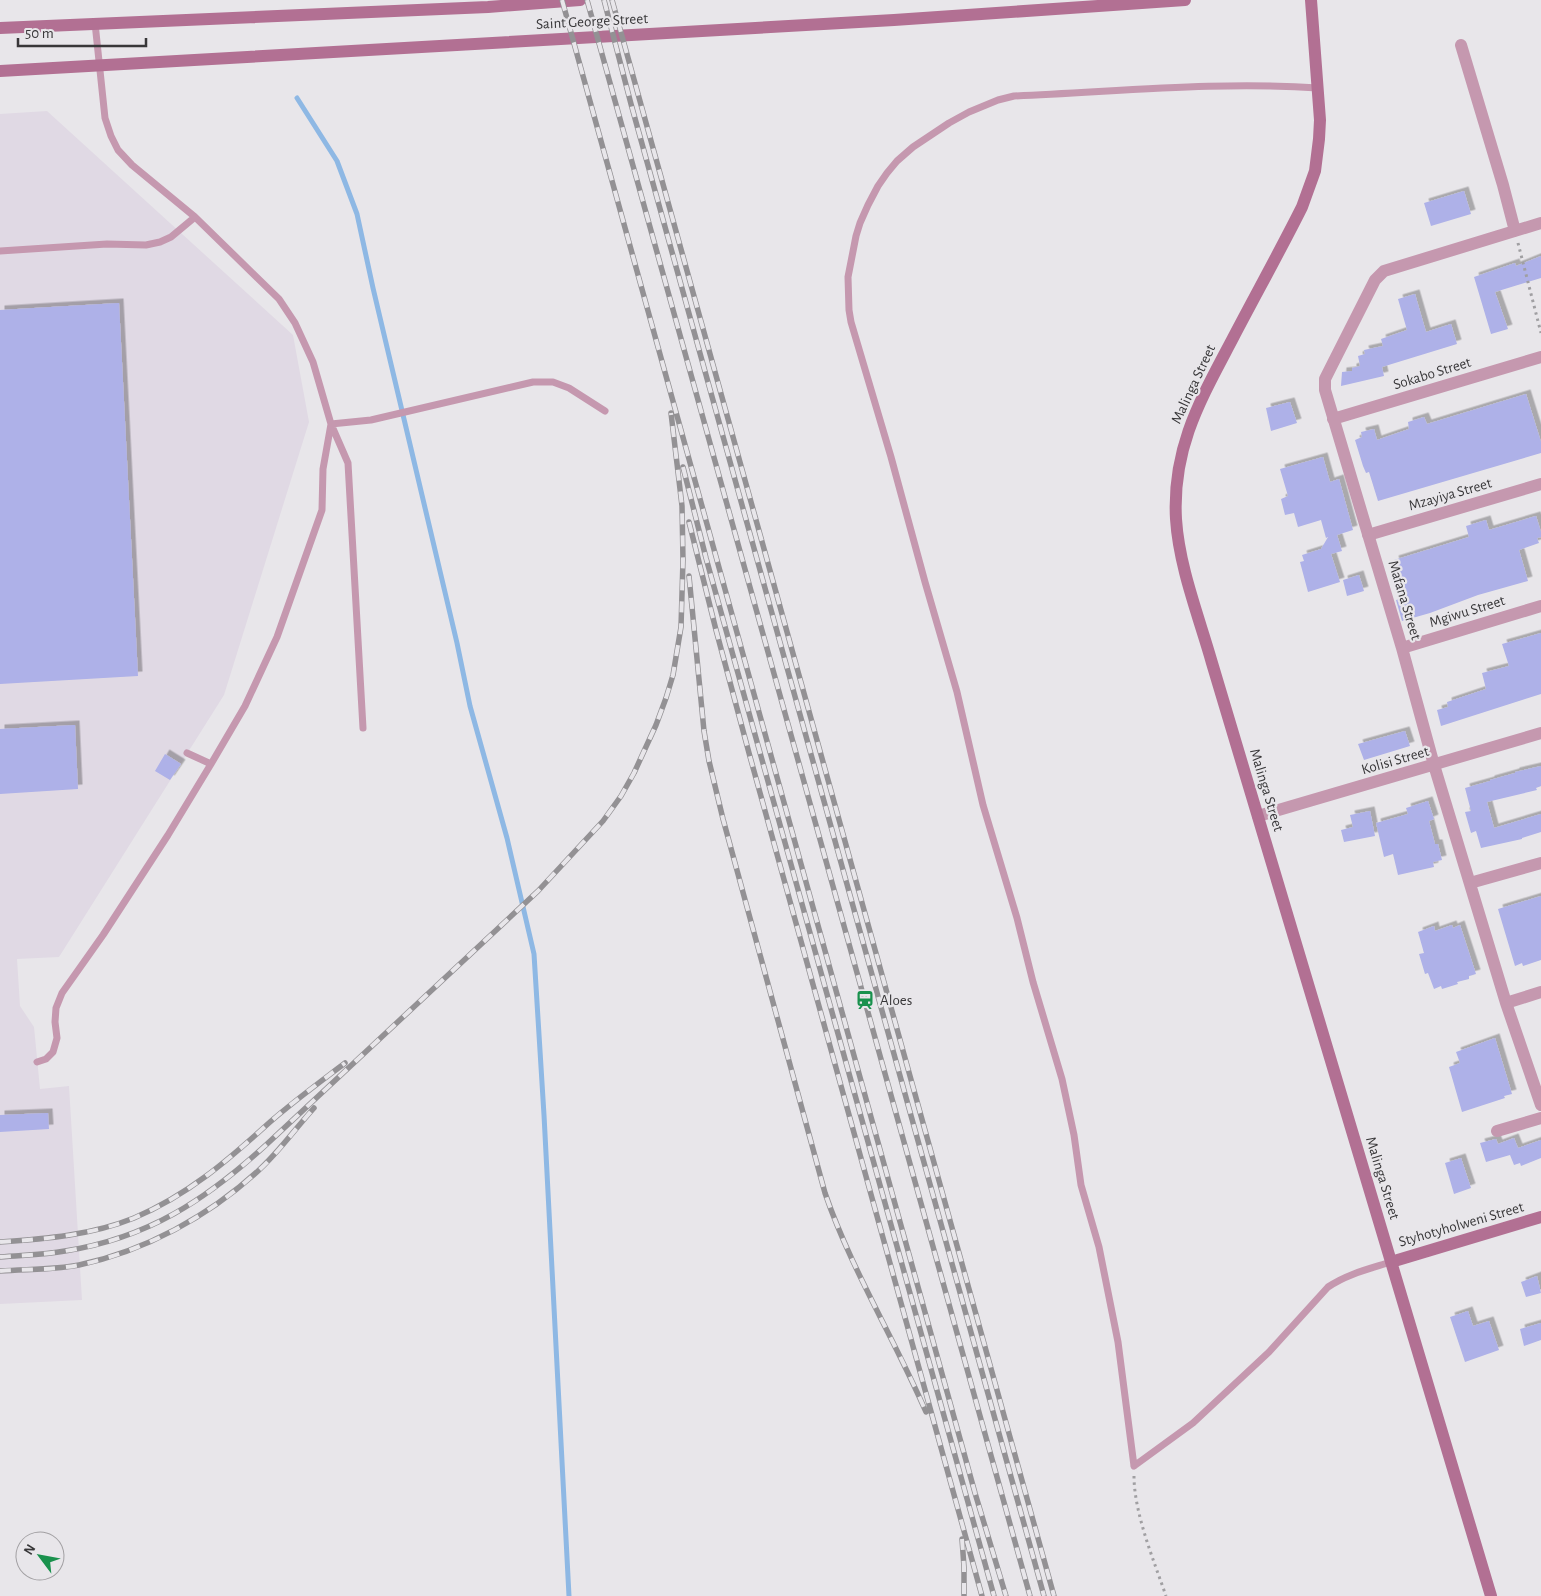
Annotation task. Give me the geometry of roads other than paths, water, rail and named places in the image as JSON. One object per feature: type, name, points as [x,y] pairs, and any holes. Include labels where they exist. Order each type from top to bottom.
[{"type":"street","name":"Saint George Street","points":[[0,28],[488,7],[580,0]]},
{"type":"street","name":"Saint George Street","points":[[0,71],[884,20],[1185,0]]},
{"type":"street","name":"Malinga Street","points":[[1310,0],[1318,88],[1318,155],[1310,186],[1291,228],[1195,413],[1184,442],[1176,483],[1176,522],[1182,559],[1492,1596]]},
{"type":"street","points":[[1461,45],[1515,231]]},
{"type":"street","name":"Mafana Street","points":[[1541,223],[1384,271],[1375,280],[1325,379],[1325,390],[1333,419],[1402,648],[1434,766],[1506,1003],[1541,1105]]},
{"type":"street","name":"Sokabo Street","points":[[1333,419],[1541,358]]},
{"type":"street","name":"Mzayiya Street","points":[[1368,535],[1541,484]]},
{"type":"street","name":"Mgiwu Street","points":[[1402,648],[1541,606]]},
{"type":"street","name":"Kolisi Street","points":[[1258,816],[1541,734]]},
{"type":"street","points":[[1470,883],[1541,862]]},
{"type":"street","points":[[1506,1003],[1541,992]]},
{"type":"street","points":[[1496,1131],[1541,1118]]},
{"type":"street","name":"Styhotyholweni Street","points":[[1391,1262],[1541,1217]]},
{"type":"lane","points":[[95,23],[105,118],[118,150],[132,165],[195,217],[279,300],[295,323],[313,362],[332,424],[348,463],[363,728]]},
{"type":"lane","points":[[1318,88],[1283,86],[1168,87],[1014,96],[998,100],[969,112],[925,138],[897,161],[878,186],[860,223],[849,264],[848,298],[851,322],[957,692],[983,805],[1018,918],[1033,982],[1062,1078],[1074,1135],[1081,1185],[1099,1247],[1118,1342],[1134,1466],[1193,1423],[1269,1352],[1328,1287],[1336,1281],[1357,1272],[1391,1262]]},
{"type":"lane","points":[[0,251],[107,244],[146,245],[171,237],[195,217]]},
{"type":"lane","points":[[332,424],[371,420],[533,382],[553,382],[569,388],[605,411]]},
{"type":"lane","points":[[37,1062],[46,1059],[53,1052],[57,1038],[56,1008],[62,993],[168,835],[211,764],[245,706],[277,637],[322,510],[323,469],[332,424]]},
{"type":"lane","points":[[187,753],[211,764]]},
{"type":"waterway","points":[[297,98],[337,161],[357,214],[470,706],[507,838],[534,954],[569,1596]]},
{"type":"railway","points":[[562,0],[975,1493],[1006,1596]]},
{"type":"railway","points":[[587,0],[1030,1596]]},
{"type":"railway","points":[[604,0],[631,104],[1044,1596]]},
{"type":"railway","points":[[612,0],[1054,1596]]},
{"type":"railway","points":[[0,1257],[65,1251],[123,1237],[174,1214],[221,1183],[267,1144],[538,891],[603,821],[621,796],[634,773],[656,725],[673,675],[681,627],[683,560],[682,506],[671,413]]},
{"type":"railway","points":[[683,467],[706,558],[994,1596]]},
{"type":"railway","points":[[689,522],[749,753],[982,1596]]},
{"type":"railway","points":[[689,576],[704,731],[709,761],[723,819],[825,1193],[847,1249],[926,1412]]},
{"type":"railway","points":[[0,1242],[51,1238],[85,1232],[118,1224],[154,1209],[206,1176],[288,1107],[345,1063]]},
{"type":"railway","points":[[0,1271],[50,1269],[79,1265],[128,1251],[175,1230],[219,1203],[266,1164],[314,1108]]},
{"type":"railway","points":[[962,1539],[964,1596]]},
{"type":"place","name":"Aloes","points":[[865,1000]]}]
